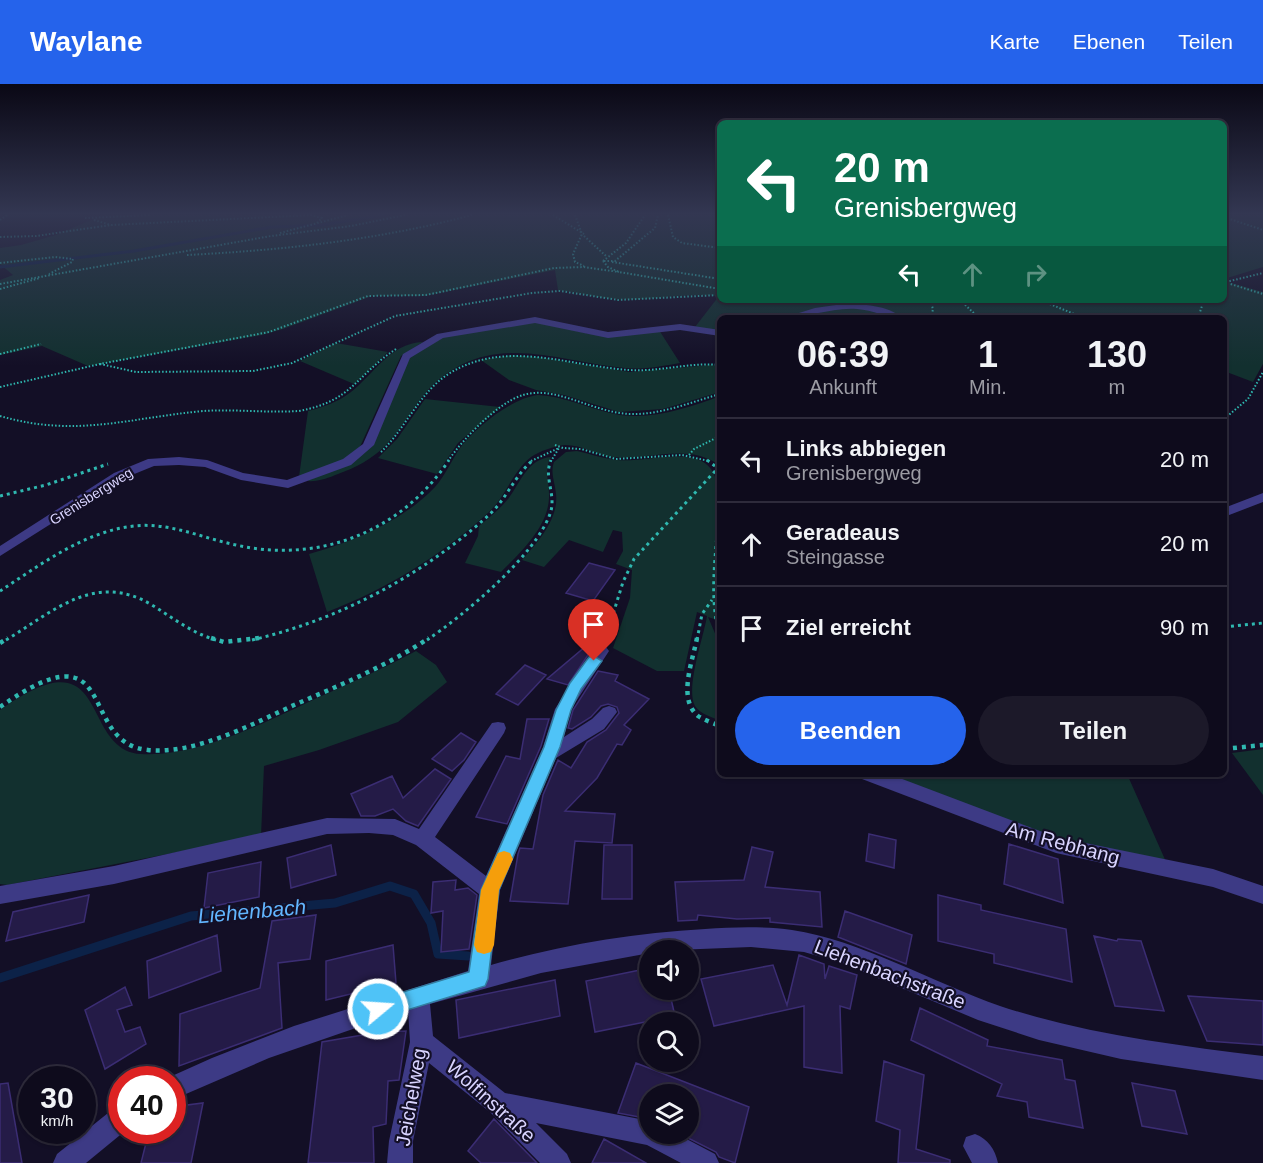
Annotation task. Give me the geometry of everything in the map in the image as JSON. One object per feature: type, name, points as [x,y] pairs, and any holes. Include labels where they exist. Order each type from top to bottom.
[{"type":"street","points":[[799,315],[832,306],[848,305],[886,315]]},
{"type":"street","name":"Grenisbergweg","points":[[0,552],[118,476],[152,462],[178,461],[207,464],[241,476],[288,484],[347,462],[368,445],[406,356],[440,336],[535,320],[608,335],[680,327],[717,333]]},
{"type":"street","points":[[1227,512],[1263,497]]},
{"type":"street","points":[[478,979],[490,890],[549,754],[563,710],[601,651]]},
{"type":"street","points":[[549,754],[598,724],[609,711]]},
{"type":"street","points":[[423,839],[498,728]]},
{"type":"street","name":"Am Rebhang","points":[[876,777],[1056,845],[1226,883],[1263,895]]},
{"type":"street","points":[[0,895],[114,875],[327,826],[369,825],[395,827],[423,839],[490,890]]},
{"type":"street","name":"Liehenbachstraße","points":[[186,1082],[317,1029],[478,979],[579,954],[673,939],[765,937],[804,942],[847,955],[1039,1030],[1145,1052],[1263,1068]]},
{"type":"street","name":"Jeichelweg","points":[[400,1163],[401,1141],[422,1042],[418,996]]},
{"type":"street","name":"Wolfinstraße","points":[[422,1042],[500,1104],[558,1163]]},
{"type":"street","points":[[500,1104],[639,1132]]},
{"type":"street","points":[[66,1163],[108,1129]]},
{"type":"street","points":[[670,1144],[706,1163]]},
{"type":"path","points":[[0,289],[45,276],[67,265]]},
{"type":"path","points":[[0,284],[109,265]]},
{"type":"path","points":[[607,265],[619,272]]},
{"type":"path","points":[[633,265],[717,279]]},
{"type":"path","points":[[0,387],[100,364],[269,332],[368,296],[426,295],[535,271],[584,267],[717,288]]},
{"type":"path","points":[[1227,281],[1263,273]]},
{"type":"path","points":[[1227,283],[1263,294]]},
{"type":"path","points":[[100,364],[136,372],[254,371],[292,363],[395,316],[521,294],[560,291],[618,300],[717,295]]},
{"type":"path","points":[[963,303],[976,315]]},
{"type":"path","points":[[1047,303],[1077,315]]},
{"type":"path","points":[[0,354],[41,344]]},
{"type":"path","points":[[0,416],[31,424],[80,428],[207,411],[304,410],[342,396],[383,357],[399,348]]},
{"type":"path","points":[[376,456],[386,448],[427,393],[438,382],[466,364],[480,360],[524,354],[630,370],[699,363],[717,365]]},
{"type":"path","points":[[1227,416],[1248,399],[1263,372]]},
{"type":"path","points":[[0,591],[80,543],[125,527],[151,525],[179,529],[237,546],[271,553],[306,552],[336,544],[373,527],[416,499],[440,475],[462,442],[514,400],[528,393],[552,394],[609,412],[631,414],[675,408],[717,395]]},
{"type":"path","points":[[688,456],[694,449],[717,438]]},
{"type":"path","points":[[555,445],[559,448]]},
{"type":"path","points":[[0,707],[38,683],[63,675],[72,676],[79,678],[88,688],[119,739],[126,745],[137,749],[162,750],[201,742],[236,729],[383,665],[411,650],[449,623],[504,574],[531,545],[541,532],[551,511],[553,499],[548,469],[559,448]]},
{"type":"path","points":[[0,643],[64,604],[93,592],[112,591],[132,596],[157,607],[201,637],[226,643],[244,642],[278,633],[338,611],[372,596],[434,561],[492,513],[533,459],[559,448],[582,450],[616,459],[688,456],[706,460],[717,468],[634,559],[623,582],[601,651]]},
{"type":"path","points":[[0,496],[46,485],[115,462]]},
{"type":"path","points":[[717,532],[712,599],[717,632]]},
{"type":"path","points":[[712,599],[702,614],[687,690],[690,706],[698,716],[717,725]]},
{"type":"path","points":[[1227,627],[1263,623]]},
{"type":"path","points":[[1227,749],[1263,745]]},
{"type":"green space","points":[[2,265],[717,265],[717,296],[617,299],[558,290],[555,270],[424,296],[372,296],[262,335],[88,366],[42,346],[0,355],[0,280],[13,275]]},
{"type":"green space","points":[[1227,265],[1263,267],[1227,278]]},
{"type":"green space","points":[[1227,282],[1263,292],[1263,364],[1253,382],[1227,372],[1227,315],[717,315],[717,331],[695,327],[717,299],[717,303],[1227,303]]},
{"type":"green space","points":[[536,322],[590,334],[659,330],[680,363],[632,368],[523,353],[483,357],[463,364],[436,382],[385,446],[375,455],[344,472],[315,481],[307,481],[358,458],[409,356],[446,336]]},
{"type":"green space","points":[[423,342],[401,356],[359,449],[339,463],[299,477],[308,411],[331,404],[346,396],[392,354],[411,344]]},
{"type":"green space","points":[[336,343],[388,352],[354,384],[300,361]]},
{"type":"green space","points":[[511,355],[537,357],[630,372],[717,366],[717,393],[663,409],[619,412],[564,395],[536,390],[509,380],[481,360]]},
{"type":"green space","points":[[548,396],[628,416],[655,415],[717,397],[717,464],[695,455],[668,454],[627,458],[607,456],[571,445],[547,449],[531,457],[514,476],[495,506],[452,543],[392,582],[327,612],[309,554],[376,529],[408,510],[435,487],[460,448],[475,431],[495,415],[528,397]]},
{"type":"green space","points":[[425,399],[500,407],[458,443],[437,474],[378,458],[397,439]]},
{"type":"green space","points":[[577,451],[618,460],[687,457],[709,466],[715,477],[717,475],[717,620],[708,617],[717,638],[717,720],[700,711],[695,706],[693,698],[692,687],[696,662],[707,616],[697,612],[684,671],[657,671],[613,648],[630,598],[632,570],[616,564],[623,551],[622,532],[613,530],[603,552],[569,540],[544,567],[522,560],[551,521],[556,503],[553,466],[554,462],[566,452]]},
{"type":"green space","points":[[551,457],[547,467],[549,498],[547,509],[532,539],[501,572],[465,563],[478,536],[479,526],[505,503],[530,467],[536,462]]},
{"type":"green space","points":[[416,651],[436,665],[447,682],[398,722],[319,750],[264,766],[261,836],[7,885],[0,884],[0,710],[36,688],[61,682],[78,687],[89,700],[108,734],[121,748],[141,754],[163,753],[208,744],[254,727]]},
{"type":"green space","points":[[1263,749],[1263,795],[1232,753]]},
{"type":"green space","points":[[883,777],[1128,777],[1167,864],[1029,831]]},
{"type":"building","points":[[589,563],[615,570],[593,601],[566,593]]},
{"type":"building","points":[[605,630],[611,636],[604,644],[594,646],[568,685],[547,679]]},
{"type":"building","points":[[525,665],[546,675],[518,705],[496,694]]},
{"type":"building","points":[[598,671],[618,675],[615,681],[649,699],[624,725],[631,730],[622,745],[617,744],[597,778],[565,811],[615,814],[612,843],[575,841],[568,904],[510,901],[520,848],[533,849],[543,795],[558,760],[571,768],[587,742],[606,730],[619,713],[617,707],[608,704],[601,706],[591,717],[572,729],[568,728],[573,710]]},
{"type":"building","points":[[527,719],[549,719],[541,746],[507,824],[476,817],[506,756],[520,759]]},
{"type":"building","points":[[461,733],[476,742],[464,760],[452,771],[432,759]]},
{"type":"building","points":[[435,769],[451,779],[418,826],[406,821],[393,809],[375,816],[361,816],[351,794],[392,776],[403,798]]},
{"type":"building","points":[[869,834],[896,840],[894,868],[866,861]]},
{"type":"building","points":[[1009,844],[1058,859],[1063,903],[1004,884]]},
{"type":"building","points":[[331,845],[336,875],[291,888],[287,858]]},
{"type":"building","points":[[604,845],[632,845],[632,899],[602,899]]},
{"type":"building","points":[[752,847],[773,852],[765,887],[820,892],[822,927],[770,922],[770,918],[737,919],[698,915],[697,920],[678,921],[675,882],[744,880]]},
{"type":"building","points":[[261,862],[259,897],[204,908],[208,873]]},
{"type":"building","points":[[456,880],[455,890],[468,888],[477,895],[469,949],[441,952],[443,911],[431,913],[433,882]]},
{"type":"building","points":[[89,895],[84,922],[6,941],[13,912]]},
{"type":"building","points":[[938,895],[981,905],[981,910],[1066,929],[1072,982],[994,963],[994,954],[938,941]]},
{"type":"building","points":[[845,911],[912,935],[906,964],[838,937]]},
{"type":"building","points":[[316,915],[310,959],[278,963],[282,1028],[179,1066],[180,1014],[260,988],[272,921]]},
{"type":"building","points":[[217,935],[221,971],[149,998],[147,961]]},
{"type":"building","points":[[1094,936],[1117,941],[1118,939],[1141,941],[1164,1011],[1115,1006]]},
{"type":"building","points":[[393,945],[396,983],[326,1000],[326,961]]},
{"type":"building","points":[[799,955],[824,964],[825,979],[829,966],[857,975],[850,1009],[840,1006],[842,1073],[804,1067],[804,1006],[714,1026],[701,979],[773,965],[787,1005]]},
{"type":"building","points":[[639,970],[639,1000],[671,1000],[674,1012],[639,1012],[639,1023],[595,1032],[586,981]]},
{"type":"building","points":[[555,980],[560,1016],[459,1038],[456,1000]]},
{"type":"building","points":[[125,987],[132,1005],[117,1010],[125,1032],[140,1027],[146,1044],[105,1069],[85,1010]]},
{"type":"building","points":[[1188,996],[1263,1001],[1263,1045],[1207,1041]]},
{"type":"building","points":[[920,1008],[988,1040],[987,1046],[1062,1060],[1065,1079],[1075,1081],[1083,1128],[1029,1117],[1027,1102],[997,1096],[1002,1084],[911,1040]]},
{"type":"building","points":[[406,1031],[399,1080],[388,1081],[386,1124],[373,1127],[374,1163],[308,1163],[322,1042],[380,1032]]},
{"type":"building","points":[[884,1061],[924,1075],[916,1149],[950,1160],[950,1163],[898,1163],[900,1130],[876,1121]]},
{"type":"building","points":[[636,1063],[639,1064],[639,1072],[659,1072],[690,1084],[639,1084],[639,1117],[618,1113]]},
{"type":"building","points":[[8,1083],[22,1163],[0,1163],[0,1084]]},
{"type":"building","points":[[1132,1083],[1175,1091],[1187,1134],[1142,1126]]},
{"type":"building","points":[[699,1088],[749,1107],[735,1163],[719,1157],[716,1152],[699,1144]]},
{"type":"building","points":[[203,1103],[191,1163],[141,1163],[146,1144],[186,1144],[186,1105]]},
{"type":"building","points":[[494,1119],[537,1163],[481,1163],[468,1151]]},
{"type":"building","points":[[604,1139],[646,1163],[592,1163]]},
{"type":"waterway","points":[[0,267],[14,265]]},
{"type":"waterway","name":"Liehenbach","points":[[0,978],[191,916],[335,903],[390,886],[414,894],[431,923],[438,954],[468,956]]},
{"type":"slow traffic","points":[[484,945],[490,890],[504,859]]},
{"type":"route","points":[[378,1009],[478,979],[490,890],[552,747],[563,710],[594,661]]}]
